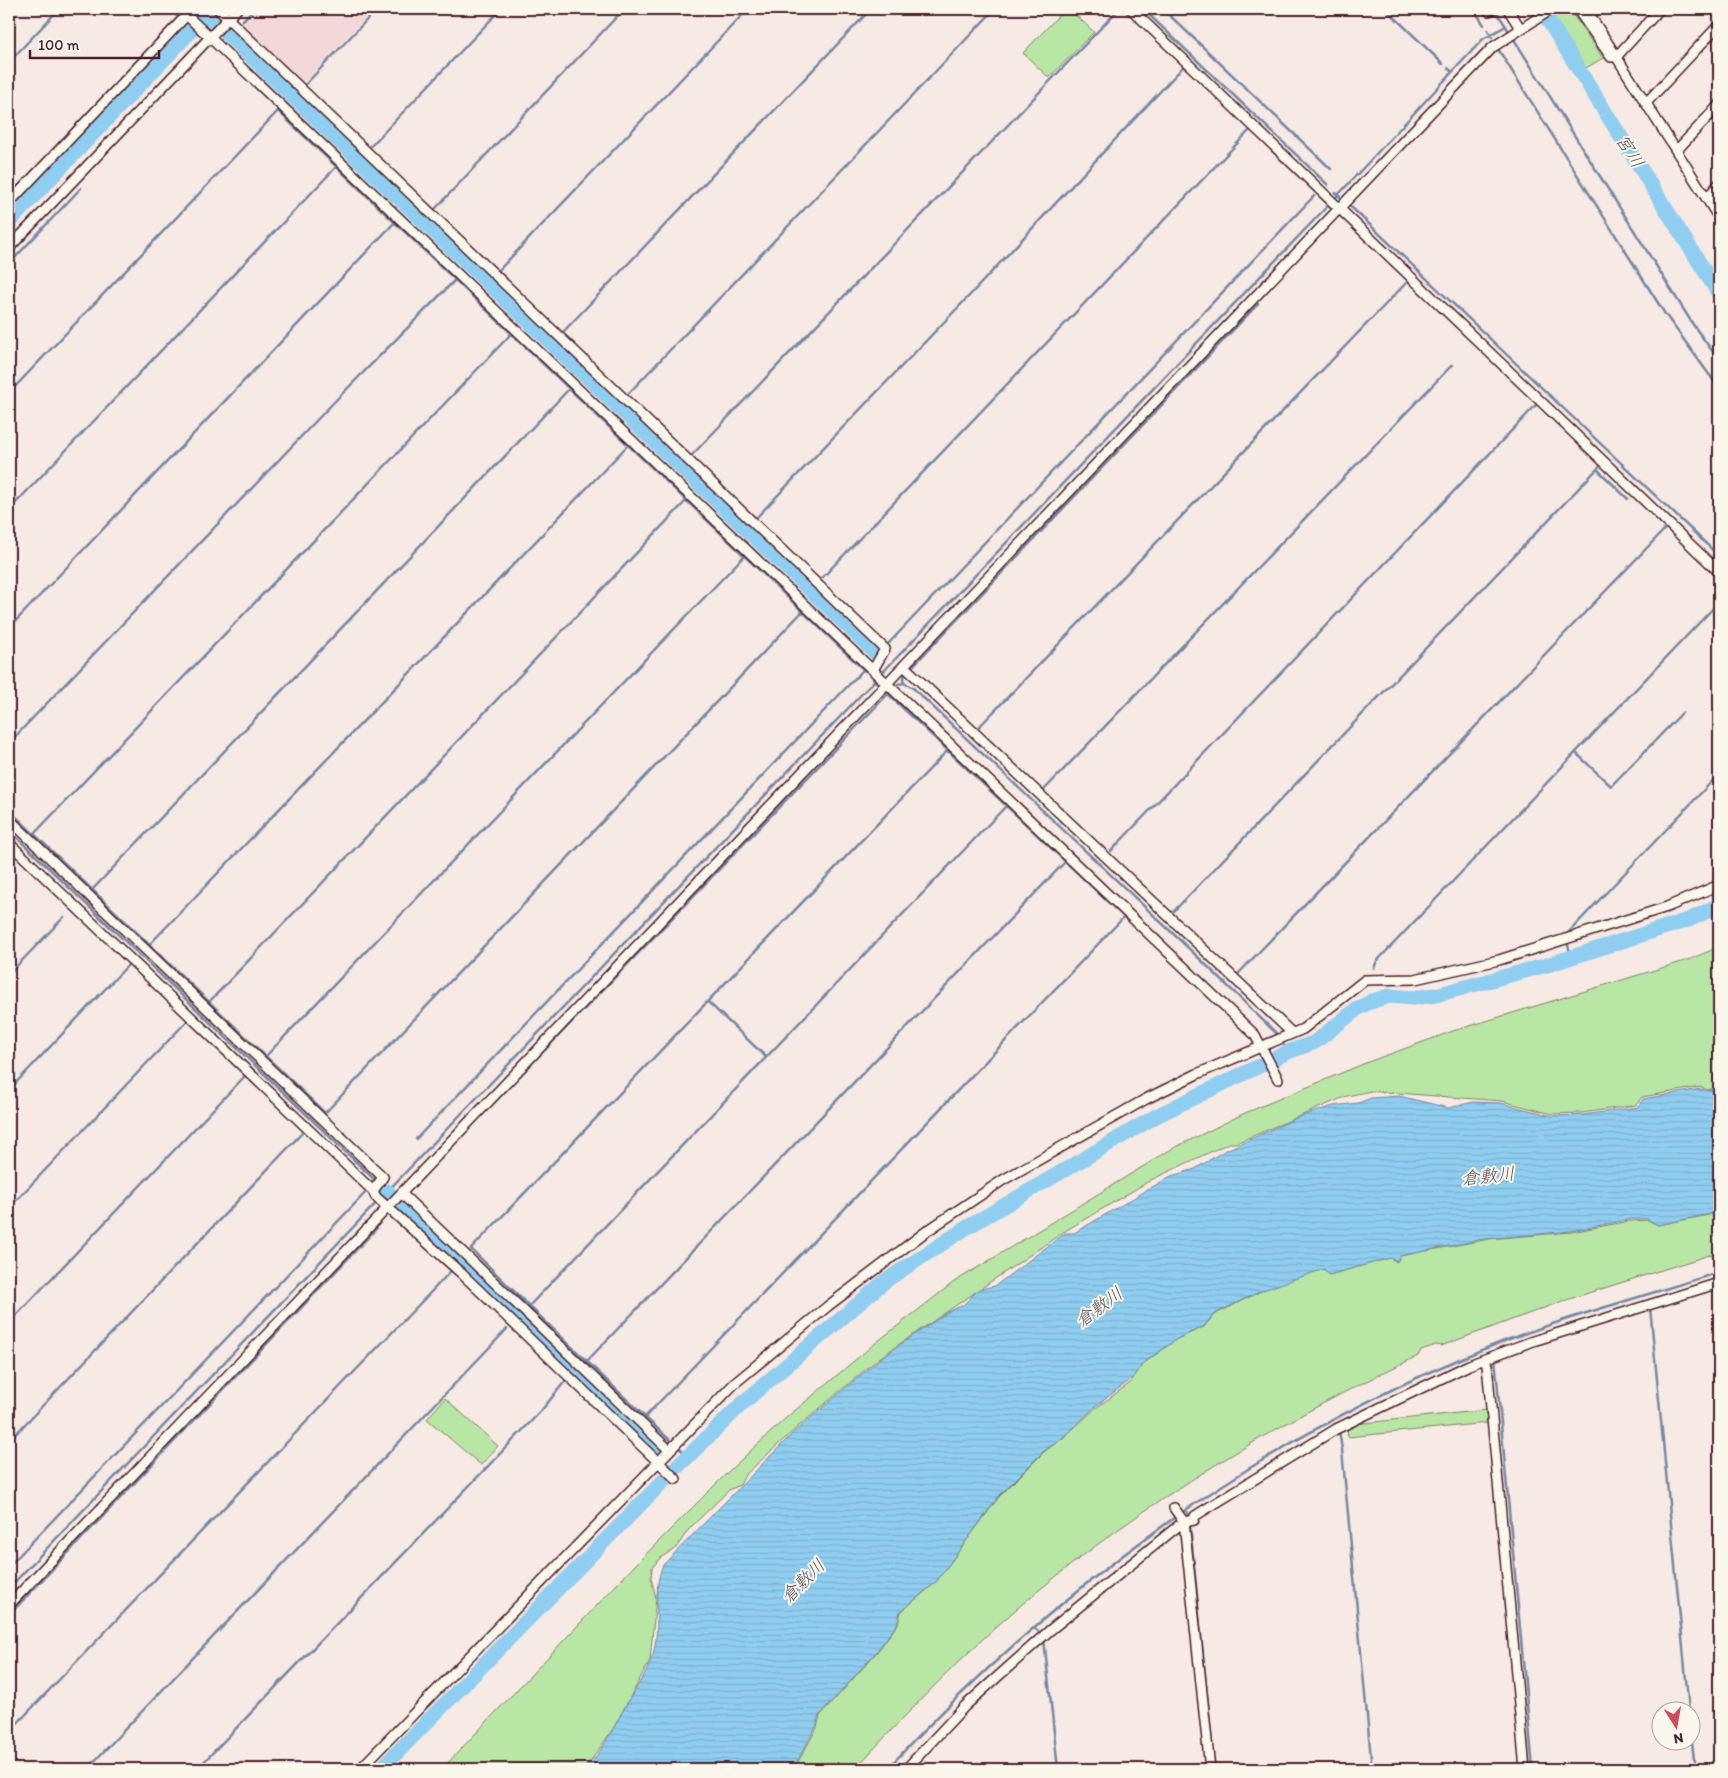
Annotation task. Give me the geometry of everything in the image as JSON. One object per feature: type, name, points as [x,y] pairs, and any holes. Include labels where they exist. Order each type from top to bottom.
[{"type":"street","points":[[218,9],[885,649],[880,677]]},
{"type":"street","points":[[9,248],[209,35],[237,9]]},
{"type":"street","points":[[1131,9],[1719,572]]},
{"type":"street","points":[[1487,9],[1489,11],[1492,9]]},
{"type":"street","points":[[1508,9],[1515,31]]},
{"type":"street","points":[[380,1199],[402,1194],[880,677],[904,666],[1334,204],[1493,47],[1515,31],[1552,9]]},
{"type":"street","points":[[1577,9],[1611,57],[1617,56],[1660,9]]},
{"type":"street","points":[[1587,9],[1719,218]]},
{"type":"street","points":[[9,203],[186,14],[1255,1035],[1275,1075]]},
{"type":"street","points":[[1647,102],[1719,25]]},
{"type":"street","points":[[1677,150],[1719,105]]},
{"type":"street","points":[[1707,198],[1719,184]]},
{"type":"street","points":[[904,666],[1288,1034]]},
{"type":"street","points":[[9,820],[383,1177],[380,1199],[9,1605]]},
{"type":"street","points":[[9,843],[380,1199],[676,1479]]},
{"type":"street","points":[[360,1769],[661,1466],[673,1447],[735,1384],[828,1306],[940,1222],[1003,1180],[1137,1103],[1197,1074],[1263,1048],[1311,1023],[1365,980],[1415,979],[1506,958],[1667,907],[1719,885]]},
{"type":"street","points":[[402,1194],[673,1447]]},
{"type":"street","points":[[906,1769],[966,1706],[1045,1635],[1178,1526],[1183,1518],[1206,1509],[1338,1428],[1469,1364],[1719,1283]]},
{"type":"street","points":[[1491,1357],[1487,1365],[1525,1769]]},
{"type":"street","points":[[1183,1518],[1210,1769]]},
{"type":"shaded area","points":[[258,9],[374,9],[301,86],[241,26]]},
{"type":"green space","points":[[1065,9],[1069,9],[1094,32],[1049,78],[1023,53]]},
{"type":"green space","points":[[1549,9],[1569,9],[1603,58],[1586,68]]},
{"type":"green space","points":[[1719,947],[1719,1087],[1707,1090],[1701,1087],[1642,1097],[1636,1105],[1582,1113],[1552,1114],[1502,1101],[1371,1091],[1347,1096],[1236,1143],[1229,1143],[1151,1180],[1065,1231],[879,1358],[793,1431],[745,1475],[740,1485],[729,1490],[689,1529],[676,1548],[660,1558],[652,1568],[651,1578],[656,1598],[650,1660],[613,1729],[585,1769],[442,1769],[636,1564],[729,1471],[786,1418],[873,1345],[954,1282],[1170,1150],[1245,1113],[1368,1062],[1453,1031],[1688,960]]},
{"type":"green space","points":[[1719,1213],[1719,1252],[1563,1301],[1441,1346],[1436,1345],[1421,1350],[1418,1356],[1315,1408],[1215,1465],[1119,1529],[1027,1600],[917,1703],[855,1769],[794,1769],[817,1728],[820,1716],[877,1652],[898,1624],[901,1612],[936,1582],[999,1497],[1045,1451],[1063,1438],[1096,1408],[1130,1383],[1143,1364],[1177,1339],[1204,1327],[1214,1315],[1263,1290],[1299,1276],[1324,1269],[1329,1275],[1390,1258],[1397,1262],[1400,1256],[1489,1239],[1571,1232],[1630,1221],[1648,1220],[1658,1225]]},
{"type":"green space","points":[[445,1398],[498,1446],[481,1465],[427,1419]]},
{"type":"green space","points":[[1486,1410],[1487,1423],[1348,1437],[1347,1426],[1355,1424]]},
{"type":"water","name":"倉敷川","points":[[1701,1089],[1706,1091],[1719,1089],[1719,1212],[1658,1225],[1647,1219],[1632,1219],[1571,1231],[1484,1239],[1400,1256],[1397,1261],[1390,1258],[1329,1275],[1324,1269],[1263,1290],[1214,1314],[1204,1326],[1177,1339],[1143,1363],[1134,1377],[1096,1406],[1062,1438],[1045,1450],[999,1496],[936,1582],[900,1612],[897,1624],[876,1652],[819,1716],[816,1727],[793,1769],[586,1769],[598,1754],[651,1662],[656,1635],[658,1584],[663,1565],[793,1433],[881,1358],[948,1312],[963,1305],[979,1289],[995,1286],[1065,1233],[1074,1233],[1171,1176],[1195,1169],[1224,1151],[1299,1117],[1333,1106],[1358,1103],[1371,1098],[1399,1096],[1449,1108],[1473,1102],[1501,1103],[1552,1116],[1583,1115],[1638,1107],[1643,1099]]},
{"type":"waterway","points":[[9,62],[59,9]]},
{"type":"waterway","points":[[170,9],[179,18]]},
{"type":"waterway","points":[[201,9],[877,654]]},
{"type":"waterway","points":[[242,21],[254,9]]},
{"type":"waterway","points":[[304,86],[377,9]]},
{"type":"waterway","points":[[370,147],[501,9]]},
{"type":"waterway","points":[[435,209],[624,9]]},
{"type":"waterway","points":[[498,271],[748,9]]},
{"type":"waterway","points":[[563,332],[871,9]]},
{"type":"waterway","points":[[628,394],[995,9]]},
{"type":"waterway","points":[[692,455],[1119,9]]},
{"type":"waterway","points":[[1143,9],[1328,185]]},
{"type":"waterway","points":[[1163,9],[1331,169]]},
{"type":"waterway","points":[[1386,9],[1443,64]]},
{"type":"waterway","points":[[1474,9],[1484,25]]},
{"type":"waterway","points":[[1495,9],[1694,326],[1719,360]]},
{"type":"waterway","name":"宮川","points":[[1541,9],[1719,294]]},
{"type":"waterway","points":[[9,222],[208,13]]},
{"type":"waterway","points":[[9,196],[179,17]]},
{"type":"waterway","points":[[189,26],[193,30]]},
{"type":"waterway","points":[[881,674],[1338,195],[1483,39],[1506,26]]},
{"type":"waterway","points":[[1488,30],[1492,37]]},
{"type":"waterway","points":[[229,35],[232,32]]},
{"type":"waterway","points":[[1498,49],[1665,314],[1719,388]]},
{"type":"waterway","points":[[756,518],[970,295],[1183,67]]},
{"type":"waterway","points":[[1448,68],[1452,72]]},
{"type":"waterway","points":[[294,97],[297,94]]},
{"type":"waterway","points":[[9,393],[278,111],[865,671]]},
{"type":"waterway","points":[[822,578],[1249,131]]},
{"type":"waterway","points":[[9,510],[337,166]]},
{"type":"waterway","points":[[9,264],[81,188]]},
{"type":"waterway","points":[[1336,193],[1340,197]]},
{"type":"waterway","points":[[889,643],[1314,196]]},
{"type":"waterway","points":[[1350,206],[1719,556]]},
{"type":"waterway","points":[[9,628],[395,222]]},
{"type":"waterway","points":[[9,743],[335,401],[456,279]]},
{"type":"waterway","points":[[978,728],[1407,282]]},
{"type":"waterway","points":[[912,667],[1258,304]]},
{"type":"waterway","points":[[34,834],[511,334]]},
{"type":"waterway","points":[[1044,790],[1452,365]]},
{"type":"waterway","points":[[93,889],[569,389]]},
{"type":"waterway","points":[[1111,851],[1536,405]]},
{"type":"waterway","points":[[149,945],[628,445]]},
{"type":"waterway","points":[[1174,911],[1600,466]]},
{"type":"waterway","points":[[1597,469],[1628,499]]},
{"type":"waterway","points":[[209,1002],[686,501]]},
{"type":"waterway","points":[[746,528],[749,525]]},
{"type":"waterway","points":[[1238,974],[1666,528]]},
{"type":"waterway","points":[[266,1056],[744,556]]},
{"type":"waterway","points":[[1374,968],[1377,961],[1719,602]]},
{"type":"waterway","points":[[9,810],[325,1113],[802,612]]},
{"type":"waterway","points":[[416,1139],[863,670]]},
{"type":"waterway","points":[[903,683],[905,674]]},
{"type":"waterway","points":[[9,1588],[877,678]]},
{"type":"waterway","points":[[873,679],[878,684]]},
{"type":"waterway","points":[[898,684],[904,683],[913,688],[1201,960],[1278,1035],[1288,1052]]},
{"type":"waterway","points":[[673,1443],[645,1417],[1124,917],[887,693]]},
{"type":"waterway","points":[[489,1108],[888,694]]},
{"type":"waterway","points":[[1576,753],[1611,786],[1682,713]]},
{"type":"waterway","points":[[529,1306],[471,1249],[947,751]]},
{"type":"waterway","points":[[1567,934],[1719,774]]},
{"type":"waterway","points":[[645,1417],[529,1306],[1006,806]]},
{"type":"waterway","points":[[9,830],[376,1181]]},
{"type":"waterway","points":[[9,856],[12,853]]},
{"type":"waterway","points":[[587,1361],[1065,862]]},
{"type":"waterway","points":[[381,1769],[677,1467],[744,1402],[885,1281],[966,1228],[1158,1115],[1288,1052],[1315,1042],[1357,1009],[1370,1002],[1389,996],[1413,998],[1436,995],[1547,965],[1691,919],[1719,905]]},
{"type":"waterway","points":[[9,974],[64,917]]},
{"type":"waterway","points":[[1568,945],[1571,956]]},
{"type":"waterway","points":[[9,1090],[129,964]]},
{"type":"waterway","points":[[1369,995],[1370,1002]]},
{"type":"waterway","points":[[708,1002],[766,1057]]},
{"type":"waterway","points":[[9,1208],[188,1020]]},
{"type":"waterway","points":[[9,1323],[245,1076]]},
{"type":"waterway","points":[[9,1441],[304,1131]]},
{"type":"waterway","points":[[9,1566],[367,1191]]},
{"type":"waterway","points":[[387,1191],[390,1194]]},
{"type":"waterway","points":[[399,1203],[661,1452]]},
{"type":"waterway","points":[[9,1615],[377,1228]]},
{"type":"waterway","points":[[9,1732],[451,1271]]},
{"type":"waterway","points":[[887,1769],[952,1703],[1020,1640],[1091,1580],[1165,1525],[1242,1473],[1322,1426],[1404,1384],[1489,1347],[1575,1317],[1719,1272]]},
{"type":"waterway","points":[[1650,1307],[1688,1700]]},
{"type":"waterway","points":[[87,1769],[507,1329]]},
{"type":"waterway","points":[[1495,1358],[1533,1769]]},
{"type":"waterway","points":[[197,1769],[541,1411],[566,1380]]},
{"type":"waterway","points":[[1339,1430],[1372,1769]]},
{"type":"waterway","points":[[677,1446],[688,1456]]},
{"type":"waterway","points":[[1186,1509],[1189,1516],[1212,1743]]},
{"type":"waterway","points":[[1034,1627],[1041,1634]]},
{"type":"waterway","points":[[1044,1639],[1058,1769]]},
{"type":"waterway","points":[[1693,1750],[1695,1769]]}]
